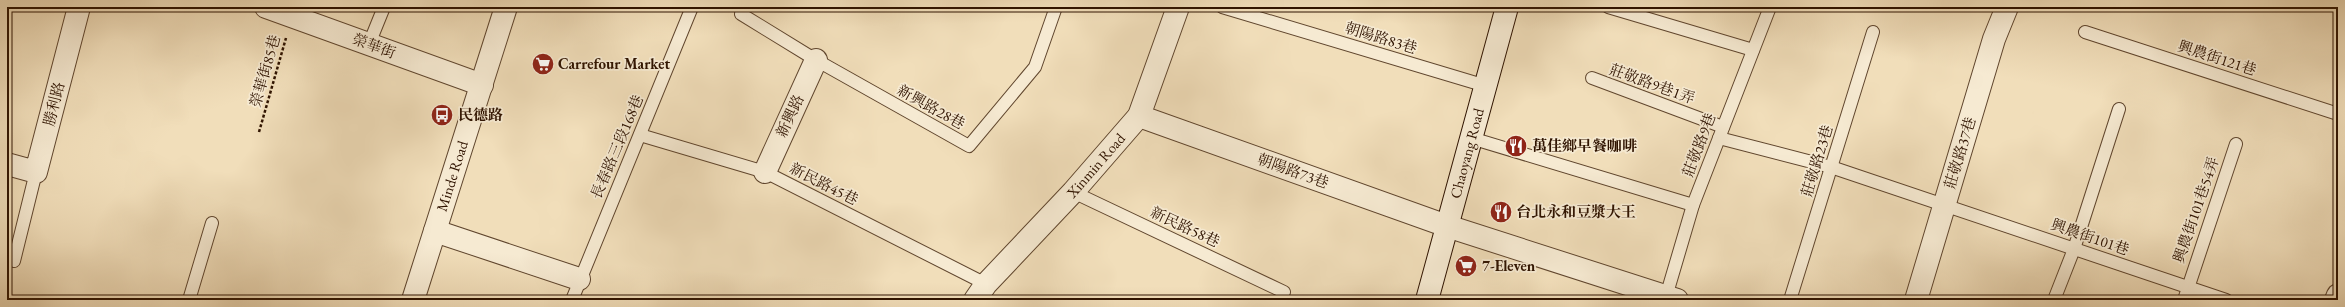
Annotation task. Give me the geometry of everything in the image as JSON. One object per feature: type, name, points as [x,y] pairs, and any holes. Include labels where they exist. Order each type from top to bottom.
[{"type":"street","name":"勝利路","points":[[36,172],[79,7]]},
{"type":"street","name":"榮華街","points":[[266,7],[482,85]]},
{"type":"street","name":"Minde Road","points":[[413,300],[506,7]]},
{"type":"street","name":"Xinmin Road","points":[[980,292],[1073,192],[1139,116],[1178,7]]},
{"type":"street","name":"Chaoyang Road","points":[[1427,300],[1507,7]]},
{"type":"street","name":"莊敬路37巷","points":[[1916,300],[1994,39],[2007,7]]},
{"type":"street","name":"新興路","points":[[765,172],[816,60]]},
{"type":"street","name":"朝陽路73巷","points":[[1139,116],[1447,226],[1669,299]]},
{"type":"street","points":[[7,164],[36,172]]},
{"type":"street","points":[[435,232],[580,279]]},
{"type":"street","points":[[2336,300],[2338,296]]},
{"type":"lane","points":[[370,44],[384,7]]},
{"type":"lane","name":"長春路三段168巷","points":[[572,300],[692,7]]},
{"type":"lane","name":"新興路28巷","points":[[816,60],[969,146],[1035,67],[1056,7]]},
{"type":"lane","name":"朝陽路83巷","points":[[1222,7],[1486,86]]},
{"type":"lane","points":[[1608,7],[1753,50]]},
{"type":"lane","name":"莊敬路9巷","points":[[1669,299],[1693,205],[1770,7]]},
{"type":"lane","points":[[741,14],[816,60]]},
{"type":"lane","name":"莊敬路23巷","points":[[1790,300],[1873,32]]},
{"type":"lane","name":"興農街121巷","points":[[2085,32],[2338,114]]},
{"type":"lane","name":"莊敬路9巷1弄","points":[[1592,78],[1721,132],[1832,167]]},
{"type":"lane","points":[[2054,300],[2074,248],[2119,109]]},
{"type":"lane","name":"新民路45巷","points":[[640,135],[765,172],[980,292]]},
{"type":"lane","points":[[1472,138],[1693,205]]},
{"type":"lane","name":"興農街101巷54弄","points":[[2184,300],[2236,144]]},
{"type":"lane","name":"興農街101巷","points":[[1832,167],[2226,300]]},
{"type":"lane","points":[[14,261],[36,172]]},
{"type":"lane","name":"新民路58巷","points":[[1073,192],[1284,292]]},
{"type":"lane","points":[[189,300],[212,223]]},
{"type":"path","name":"榮華街85巷","points":[[259,132],[292,16]]},
{"type":"place","name":"Carrefour Market","points":[[543,64]]},
{"type":"place","name":"民德路","points":[[442,115]]},
{"type":"place","name":"萬佳鄉早餐咖啡","points":[[1516,146]]},
{"type":"place","name":"台北永和豆漿大王","points":[[1501,212]]},
{"type":"place","name":"7-Eleven","points":[[1466,266]]}]
